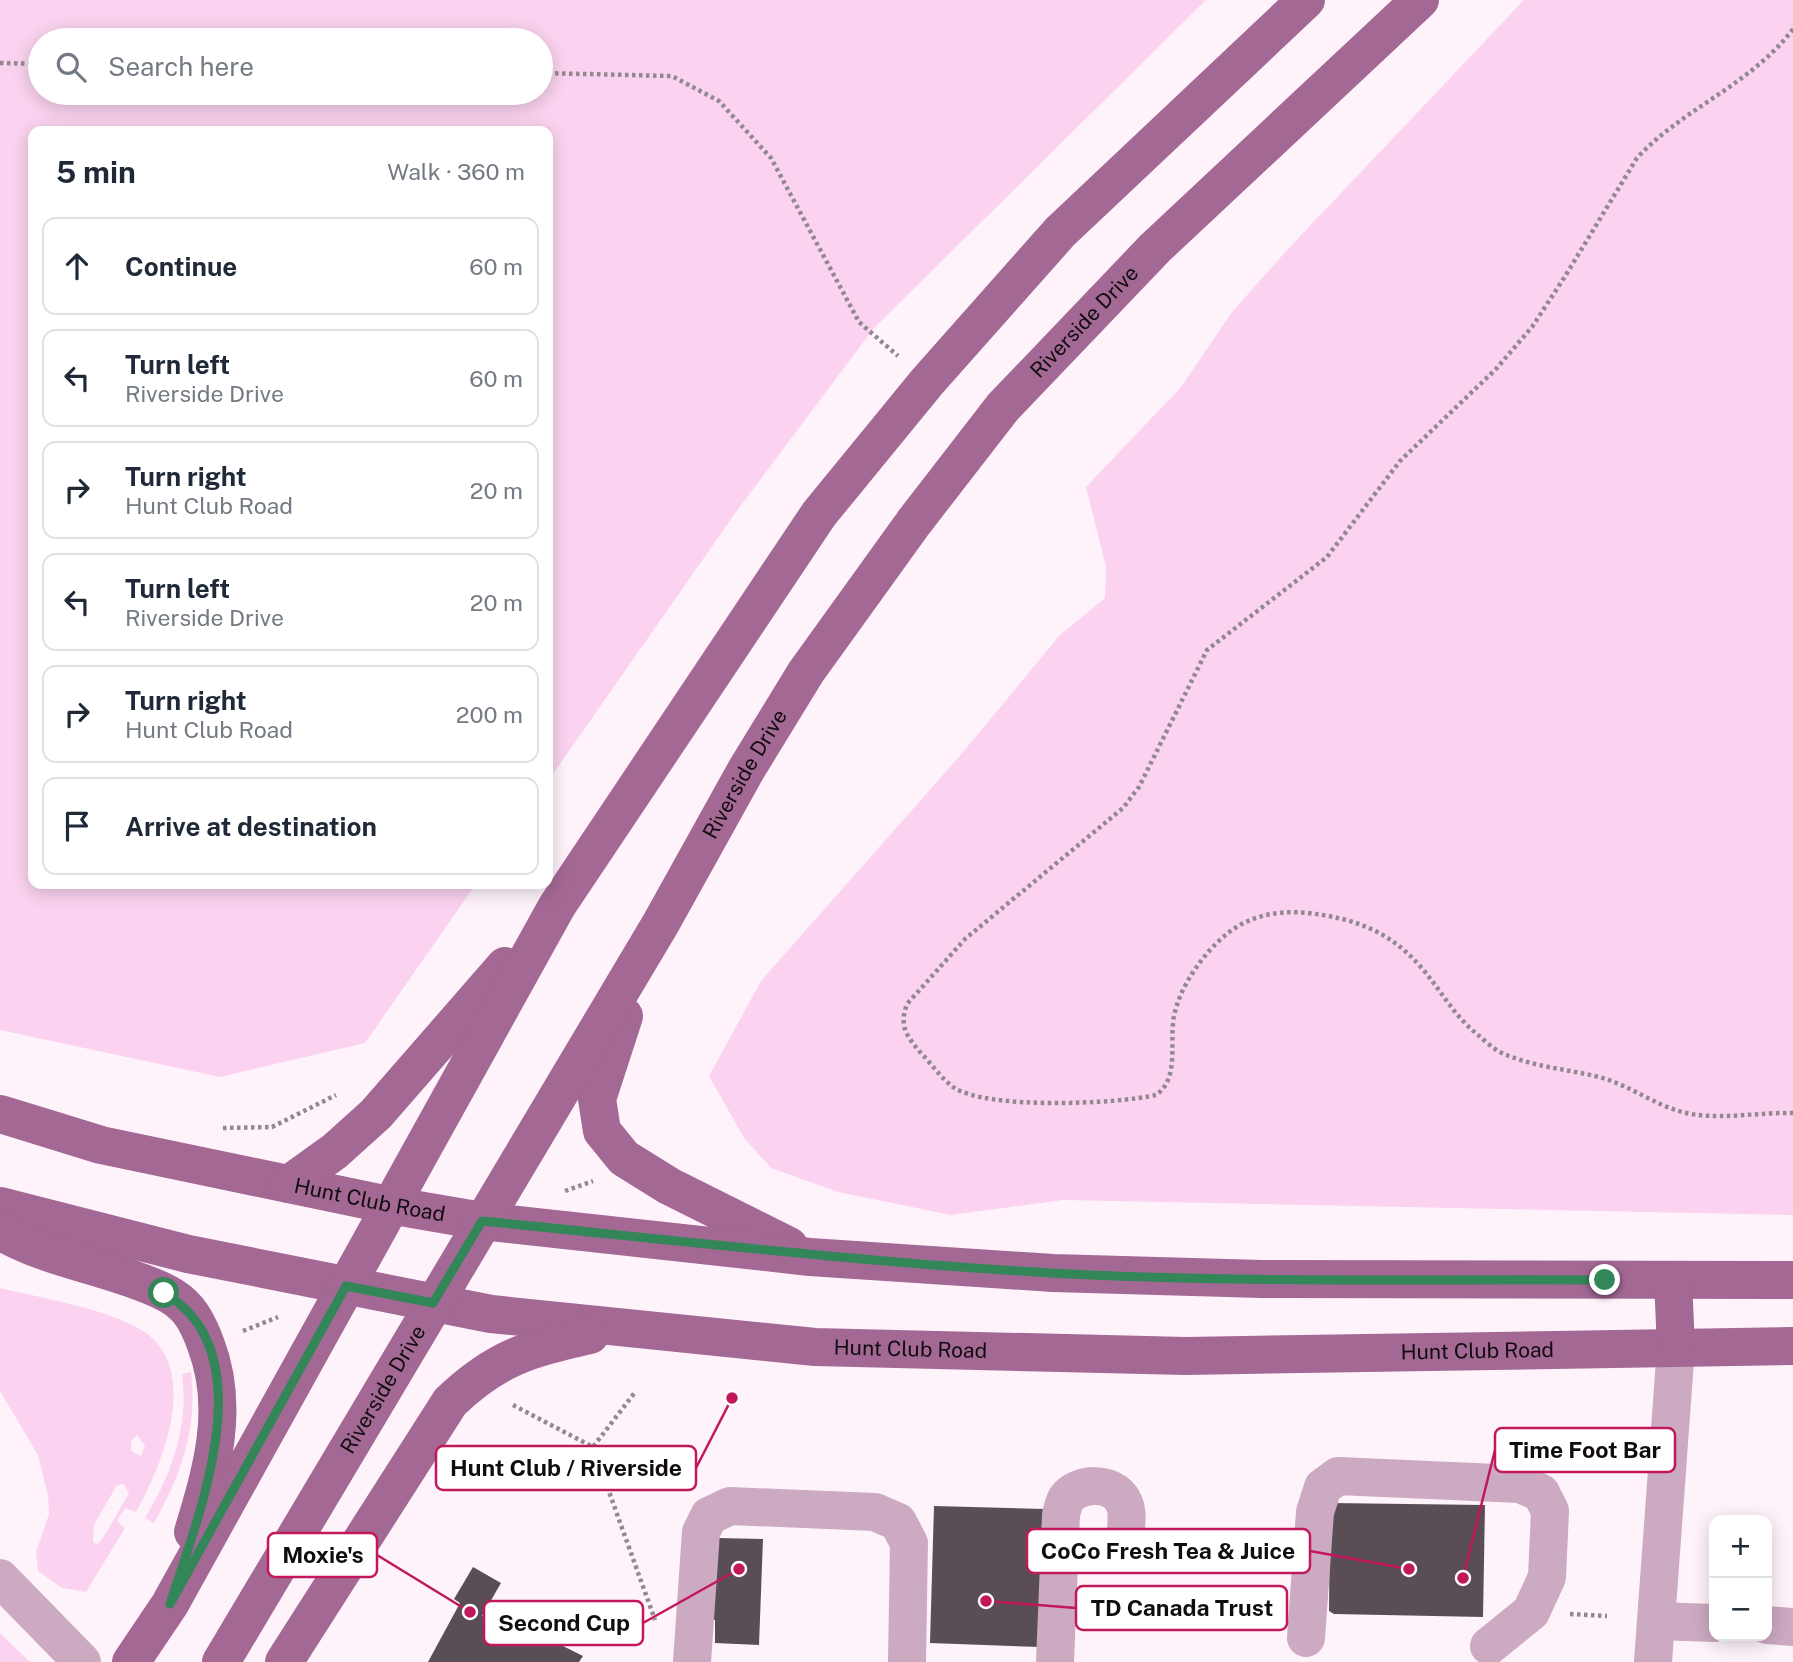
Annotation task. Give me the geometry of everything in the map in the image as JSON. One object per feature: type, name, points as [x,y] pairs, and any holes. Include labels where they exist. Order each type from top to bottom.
[{"type":"main road","points":[[131,1662],[170,1604],[557,906],[819,514],[927,382],[1060,232],[1306,0]]},
{"type":"main road","name":"Riverside Drive","points":[[221,1662],[661,923],[746,770],[806,672],[914,522],[1003,407],[1155,248],[1420,0]]},
{"type":"main road","points":[[289,1184],[335,1152],[376,1114],[557,906]]},
{"type":"main road","points":[[661,923],[612,1047],[597,1099],[602,1131],[624,1158],[669,1186],[810,1257]]},
{"type":"main road","name":"Hunt Club Road","points":[[0,1114],[101,1145],[389,1205],[482,1221],[810,1257],[1053,1273],[1220,1278],[1793,1280]]},
{"type":"main road","name":"Hunt Club Road","points":[[0,1206],[188,1254],[491,1314],[616,1329],[815,1347],[1159,1355],[1793,1346]]},
{"type":"main road","points":[[0,1230],[50,1256],[135,1280],[164,1293],[182,1304],[200,1328],[216,1373],[220,1399],[217,1440],[202,1504],[170,1604]]},
{"type":"main road","points":[[1673,1280],[1676,1347]]},
{"type":"main road","points":[[284,1662],[450,1402],[474,1379],[506,1358],[538,1347],[616,1329]]},
{"type":"lane","points":[[1653,1662],[1676,1347]]},
{"type":"lane","points":[[1306,1638],[1315,1512],[1324,1487],[1338,1476],[1520,1484],[1541,1493],[1550,1511],[1547,1577],[1531,1612],[1489,1646]]},
{"type":"lane","points":[[1055,1662],[1060,1515],[1067,1498],[1083,1486],[1106,1487],[1122,1498],[1126,1509],[1125,1539]]},
{"type":"lane","points":[[692,1662],[701,1532],[709,1516],[730,1506],[875,1513],[898,1522],[909,1543],[907,1662]]},
{"type":"lane","points":[[0,1578],[82,1662]]},
{"type":"lane","points":[[1656,1621],[1709,1623]]},
{"type":"lane","points":[[1772,1625],[1793,1626]]},
{"type":"path","points":[[1793,29],[1775,53],[1713,101],[1651,142],[1637,158],[1532,327],[1496,369],[1400,461],[1327,557],[1207,650],[1139,787],[1123,808],[965,939],[907,1004],[903,1016],[906,1035],[954,1088],[975,1097],[1031,1103],[1156,1095],[1168,1083],[1171,1074],[1174,1015],[1181,998],[1210,950],[1228,933],[1252,919],[1280,912],[1313,914],[1372,927],[1391,938],[1420,966],[1459,1020],[1500,1052],[1537,1065],[1622,1083],[1683,1112],[1793,1113]]},
{"type":"path","points":[[0,63],[28,64]]},
{"type":"path","points":[[553,73],[672,76],[719,101],[771,158],[859,322],[927,382]]},
{"type":"path","points":[[211,1127],[243,1130],[272,1127],[342,1091]]},
{"type":"path","points":[[557,1193],[598,1179]]},
{"type":"path","points":[[243,1331],[278,1317]]},
{"type":"path","points":[[593,1447],[636,1391]]},
{"type":"path","points":[[513,1405],[593,1447],[658,1629]]},
{"type":"shaded area","points":[[0,0],[1206,0],[874,328],[736,512],[553,774],[553,126],[28,126],[28,889],[473,889],[365,1043],[220,1077],[0,1030]]},
{"type":"shaded area","points":[[1524,0],[1793,0],[1793,1215],[1063,1200],[951,1215],[838,1192],[771,1168],[744,1138],[709,1076],[761,981],[958,758],[1060,635],[1105,598],[1106,567],[1086,487],[1181,387],[1232,312],[1288,249]]},
{"type":"shaded area","points":[[0,1288],[74,1305],[129,1323],[143,1331],[161,1348],[170,1369],[174,1393],[171,1418],[156,1470],[136,1512],[125,1508],[117,1521],[125,1528],[86,1592],[62,1588],[38,1571],[36,1552],[49,1514],[48,1496],[38,1455],[0,1391]],"holes":[[[137,1435],[145,1446],[141,1456],[131,1451],[131,1441]],[[124,1484],[129,1494],[104,1536],[96,1544],[93,1542],[94,1525],[117,1485]]]},
{"type":"shaded area","points":[[191,1372],[192,1412],[185,1450],[172,1487],[154,1523],[145,1518],[163,1484],[176,1449],[183,1412],[182,1374]]},
{"type":"shaded area","points":[[0,1633],[30,1662],[0,1662]]},
{"type":"building","points":[[1330,1503],[1485,1505],[1483,1617],[1334,1614],[1329,1611]]},
{"type":"building","points":[[934,1506],[1045,1509],[1040,1647],[930,1643]]},
{"type":"building","points":[[718,1538],[763,1539],[759,1645],[715,1643],[715,1620],[709,1620]]},
{"type":"building","points":[[473,1567],[501,1583],[482,1616],[507,1631],[521,1607],[570,1634],[563,1646],[583,1656],[579,1662],[428,1662],[460,1603],[454,1599]]},
{"type":"place","name":"Hunt Club / Riverside","points":[[732,1398]]},
{"type":"place","name":"Second Cup","points":[[739,1569]]},
{"type":"place","name":"CoCo Fresh Tea & Juice","points":[[1409,1569]]},
{"type":"place","name":"Time Foot Bar","points":[[1463,1578]]},
{"type":"place","name":"TD Canada Trust","points":[[986,1601]]},
{"type":"place","name":"Moxie's","points":[[470,1612]]},
{"type":"route","points":[[164,1293],[182,1304],[200,1328],[216,1373],[220,1399],[217,1440],[202,1504],[170,1604],[346,1286],[433,1303],[482,1221],[810,1257],[1053,1273],[1262,1279],[1605,1280]]}]
